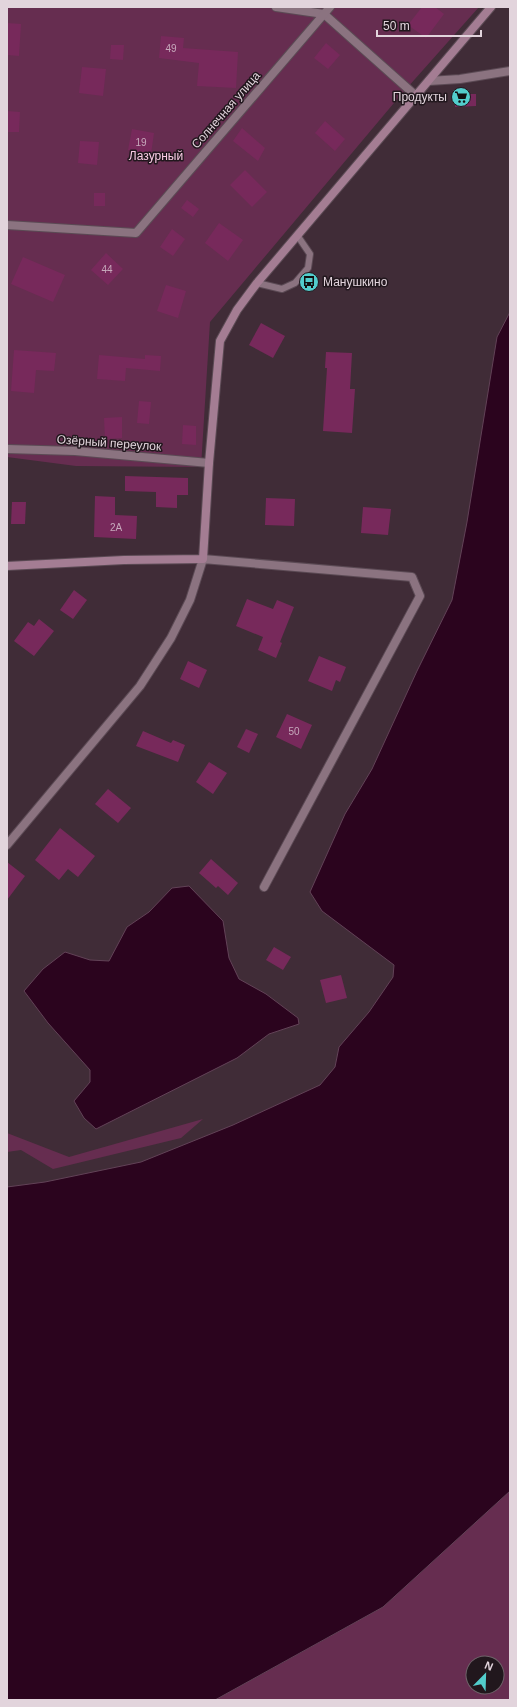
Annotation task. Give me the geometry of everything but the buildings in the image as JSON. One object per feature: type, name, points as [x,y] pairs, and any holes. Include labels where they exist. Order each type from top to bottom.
[{"type":"street","points":[[276,7],[324,14],[416,95]]},
{"type":"street","points":[[324,14],[330,7]]},
{"type":"street","points":[[7,845],[140,686],[171,638],[190,600],[203,559],[209,463],[220,341],[237,310],[257,283],[297,235],[491,7]]},
{"type":"street","name":"Солнечная улица","points":[[7,225],[136,233],[324,14]]},
{"type":"street","points":[[429,81],[460,79],[510,71]]},
{"type":"street","name":"Озёрный переулок","points":[[7,449],[75,451],[209,463]]},
{"type":"street","points":[[7,566],[124,560],[203,559],[412,577],[420,596],[264,887]]},
{"type":"lane","points":[[257,283],[282,289],[295,283],[308,268],[310,254],[297,235]]},
{"type":"green space","name":"Лазурный","points":[[7,7],[479,7],[399,97],[210,322],[201,467],[76,466],[7,457]]},
{"type":"green space","points":[[203,1119],[181,1138],[53,1169],[21,1150],[7,1152],[7,1133],[69,1157]]},
{"type":"green space","points":[[510,1491],[510,1700],[215,1700],[383,1607]]},
{"type":"shaded area","points":[[510,312],[510,1491],[383,1607],[215,1700],[7,1700],[7,1187],[45,1182],[141,1162],[233,1125],[320,1085],[335,1067],[339,1047],[369,1012],[393,977],[394,965],[322,911],[310,892],[345,814],[372,769],[417,671],[452,600],[467,522],[497,337]]},
{"type":"shaded area","points":[[189,886],[223,921],[229,958],[239,979],[266,994],[298,1018],[299,1024],[269,1034],[237,1058],[96,1129],[84,1118],[74,1101],[90,1082],[90,1070],[48,1023],[24,991],[43,969],[65,952],[90,960],[109,961],[127,927],[149,912],[172,888]]},
{"type":"place","name":"Продукты","points":[[461,97]]},
{"type":"place","name":"Манушкино","points":[[309,282]]}]
